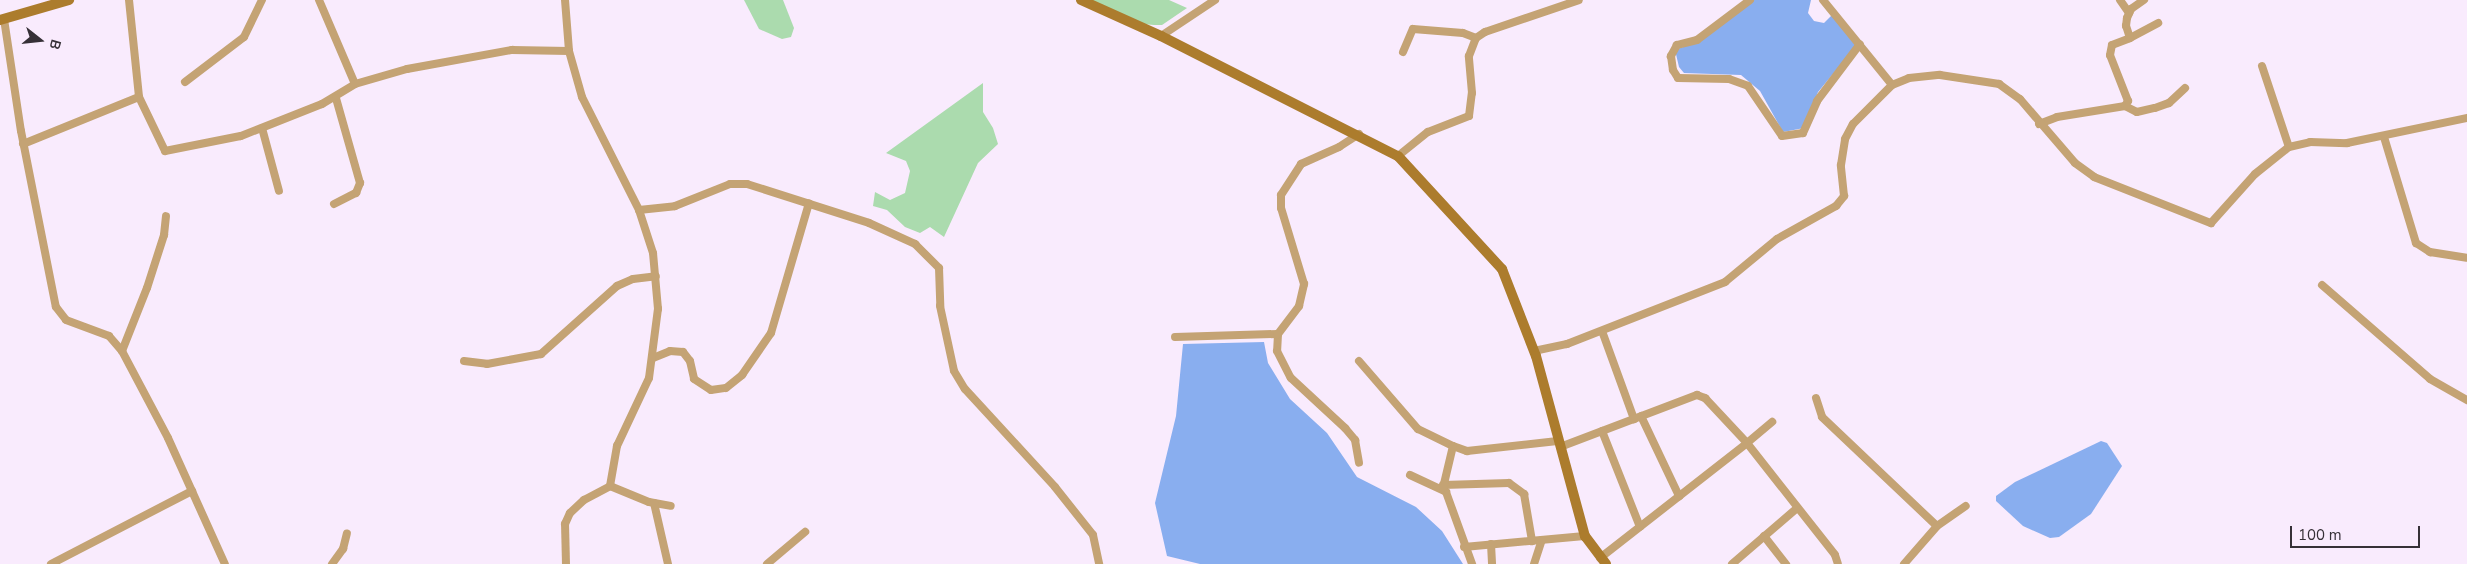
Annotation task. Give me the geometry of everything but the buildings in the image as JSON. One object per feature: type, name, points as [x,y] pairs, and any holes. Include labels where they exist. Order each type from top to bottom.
[{"type":"street","points":[[69,0],[2,19],[23,144],[56,307],[66,320],[109,336],[122,351],[139,379],[225,564]]},
{"type":"street","points":[[128,0],[139,97],[165,151],[241,136],[336,98],[355,84],[425,65],[512,50],[570,51]]},
{"type":"street","points":[[185,82],[244,37],[262,0]]},
{"type":"street","points":[[320,0],[355,84]]},
{"type":"street","points":[[565,0],[570,51],[582,97],[639,210],[653,253],[656,276],[658,309],[649,378],[617,446],[610,486]]},
{"type":"street","points":[[1080,0],[1161,36],[1358,134],[1398,156],[1502,269],[1534,351],[1558,444],[1585,536],[1603,561],[1640,527],[1772,422]]},
{"type":"street","points":[[1161,36],[1215,0]]},
{"type":"street","points":[[1403,52],[1413,29],[1463,33],[1476,38],[1579,0]]},
{"type":"street","points":[[1750,0],[1697,40],[1677,45],[1671,56],[1673,70],[1678,78],[1729,79],[1748,86],[1782,136],[1803,133],[1818,101],[1860,44]]},
{"type":"street","points":[[1823,0],[1892,85]]},
{"type":"street","points":[[2120,0],[2129,13]]},
{"type":"street","points":[[2130,38],[2126,26],[2129,13],[2144,0]]},
{"type":"street","points":[[2125,106],[2128,101],[2110,55],[2112,46],[2158,23]]},
{"type":"street","points":[[1398,156],[1428,132],[1469,116],[1472,93],[1469,56],[1476,38]]},
{"type":"street","points":[[2262,66],[2289,147]]},
{"type":"street","points":[[1534,351],[1602,331],[1725,282],[1777,239],[1836,206],[1844,196],[1841,165],[1845,139],[1852,124],[1892,85],[1909,78],[1940,75],[1999,84],[2020,98],[2039,124],[2075,163],[2094,177],[2211,223],[2255,174],[2289,147],[2384,137],[2467,118]]},
{"type":"street","points":[[2039,124],[2057,117],[2125,106],[2137,112],[2155,108],[2169,103],[2185,88]]},
{"type":"street","points":[[23,144],[139,97]]},
{"type":"street","points":[[334,204],[356,194],[360,183],[336,98]]},
{"type":"street","points":[[262,128],[279,191]]},
{"type":"street","points":[[1358,134],[1339,147],[1300,164],[1281,195],[1281,208],[1304,284],[1299,306],[1278,334],[1277,351],[1292,378],[1345,428],[1355,440],[1359,462]]},
{"type":"street","points":[[2384,137],[2416,242],[2430,252],[2467,258]]},
{"type":"street","points":[[639,210],[675,206],[730,184],[763,187],[869,223],[915,244],[939,268],[940,306],[954,371],[964,389],[1055,487],[1093,536],[1099,564]]},
{"type":"street","points":[[652,358],[670,351],[683,352],[690,361],[694,379],[711,390],[726,388],[742,375],[770,333],[809,203]]},
{"type":"street","points":[[122,351],[147,288],[164,235],[166,216]]},
{"type":"street","points":[[464,360],[487,364],[541,354],[617,286],[633,279],[656,276]]},
{"type":"street","points":[[2322,285],[2430,379],[2467,400]]},
{"type":"street","points":[[1602,331],[1638,417],[1679,496]]},
{"type":"street","points":[[1175,337],[1278,334]]},
{"type":"street","points":[[1359,361],[1418,429],[1467,451],[1558,444],[1602,431],[1701,395],[1747,443],[1835,555],[1838,564]]},
{"type":"street","points":[[1816,398],[1822,417],[1937,526]]},
{"type":"street","points":[[1602,431],[1640,527]]},
{"type":"street","points":[[1453,446],[1443,487],[1453,504],[1464,547],[1472,564]]},
{"type":"street","points":[[1410,475],[1443,487],[1509,483],[1524,494],[1532,540]]},
{"type":"street","points":[[566,564],[563,540],[570,514],[584,500],[610,486],[654,503],[671,506]]},
{"type":"street","points":[[51,564],[192,491]]},
{"type":"street","points":[[654,503],[668,564]]},
{"type":"street","points":[[1904,564],[1937,526],[1966,506]]},
{"type":"street","points":[[1736,563],[1797,508]]},
{"type":"street","points":[[767,564],[805,532]]},
{"type":"street","points":[[332,564],[343,549],[347,533]]},
{"type":"street","points":[[1464,547],[1585,536]]},
{"type":"street","points":[[1764,536],[1786,564]]},
{"type":"street","points":[[1534,564],[1542,540]]},
{"type":"street","points":[[1491,544],[1492,564]]},
{"type":"green space","points":[[744,0],[783,0],[794,28],[791,37],[782,39],[759,29]]},
{"type":"green space","points":[[1090,0],[1169,0],[1187,8],[1162,25],[1154,25],[1143,24]]},
{"type":"green space","points":[[983,83],[983,112],[993,128],[998,144],[978,163],[944,237],[930,227],[920,233],[905,227],[887,210],[873,206],[875,192],[890,200],[905,193],[910,171],[906,161],[886,153]]},
{"type":"water","points":[[1752,0],[1811,0],[1808,13],[1814,21],[1824,23],[1832,15],[1856,46],[1818,92],[1804,128],[1783,132],[1760,91],[1741,75],[1684,73],[1679,67],[1675,50],[1697,42]]},
{"type":"water","points":[[1264,342],[1268,363],[1290,399],[1327,433],[1357,477],[1416,507],[1442,531],[1463,564],[1200,564],[1167,556],[1155,503],[1176,416],[1183,344]]},
{"type":"water","points":[[2101,441],[2107,443],[2122,466],[2091,514],[2059,537],[2050,538],[2023,526],[1996,501],[1996,496],[2015,482]]}]
